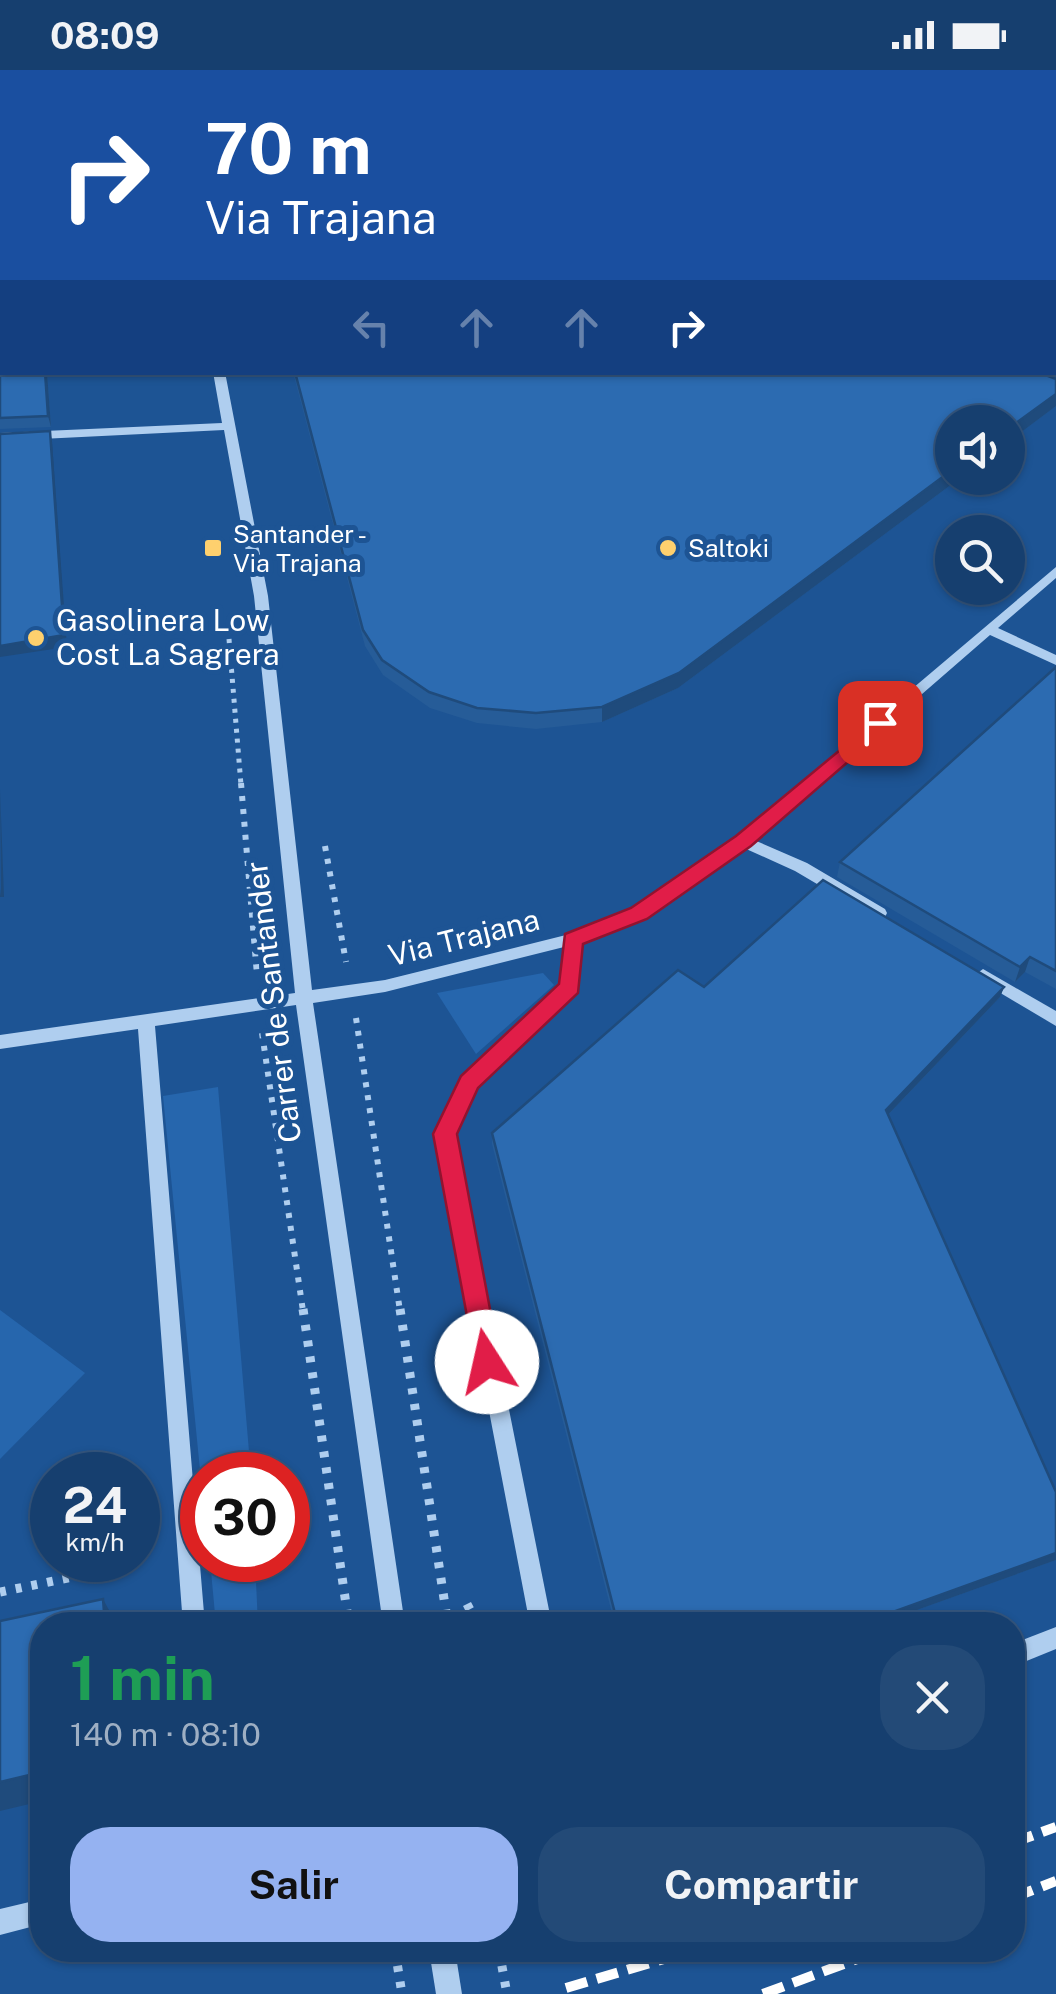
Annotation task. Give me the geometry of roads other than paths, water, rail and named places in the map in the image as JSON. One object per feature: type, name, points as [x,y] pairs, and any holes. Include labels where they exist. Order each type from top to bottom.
[{"type":"street","name":"Carrer de Santander","points":[[220,375],[261,596],[305,998],[392,1612]]},
{"type":"street","points":[[0,437],[229,426]]},
{"type":"street","name":"Via Trajana","points":[[0,1042],[260,1005],[439,974],[572,940],[639,914],[744,841],[1056,572]]},
{"type":"street","points":[[989,629],[1056,661]]},
{"type":"street","points":[[744,841],[801,866],[903,927]]},
{"type":"street","points":[[538,1612],[445,1134],[470,1082],[570,987],[572,940]]},
{"type":"street","points":[[971,968],[1056,1018]]},
{"type":"street","points":[[146,1021],[193,1612]]},
{"type":"street","points":[[1025,1651],[1056,1638]]},
{"type":"street","points":[[0,1922],[30,1916]]},
{"type":"street","points":[[444,1962],[449,1994]]},
{"type":"railway","points":[[1025,1838],[1056,1827]]},
{"type":"railway","points":[[1025,1893],[1056,1881]]},
{"type":"railway","points":[[566,1988],[654,1962]]},
{"type":"railway","points":[[763,1994],[849,1962]]},
{"type":"place","name":"Santander - Via Trajana","points":[[213,548]]},
{"type":"place","name":"Saltoki","points":[[668,548]]},
{"type":"place","name":"Gasolinera Low Cost La Sagrera","points":[[36,638]]}]
